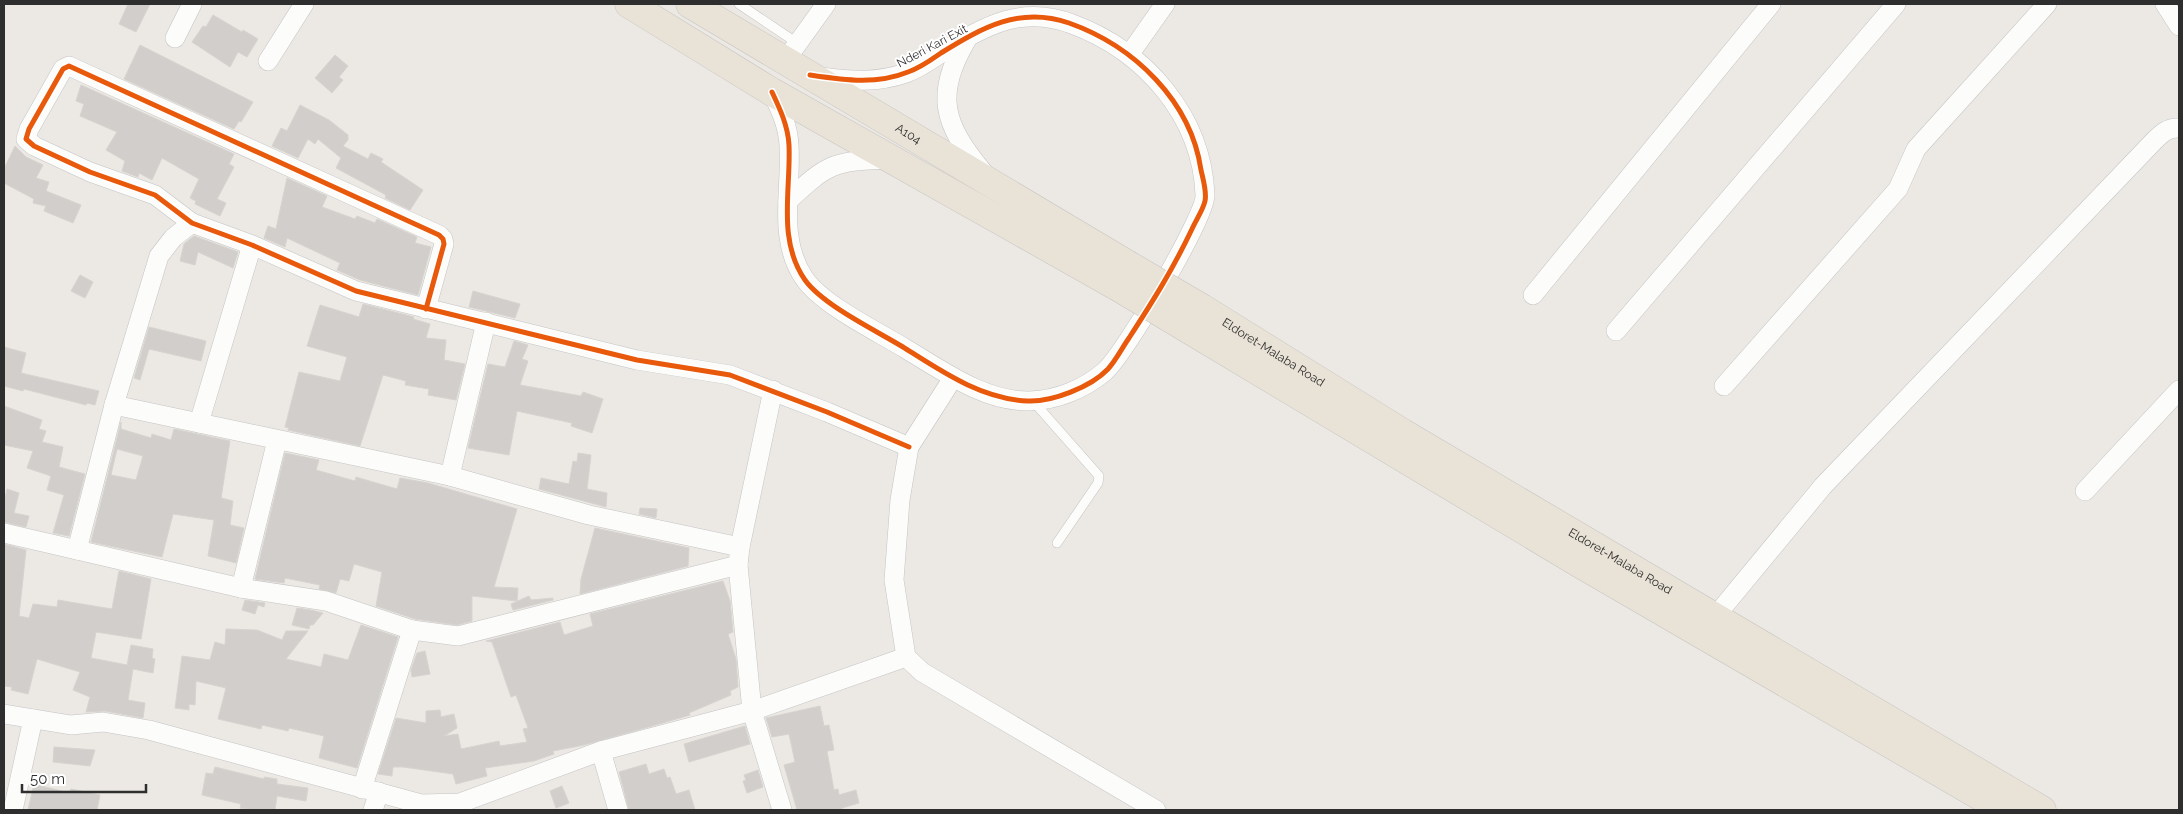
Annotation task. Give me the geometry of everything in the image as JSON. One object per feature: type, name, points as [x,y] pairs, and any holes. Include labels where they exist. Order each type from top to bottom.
[{"type":"highway","points":[[629,4],[772,92],[892,159],[1123,275],[1195,319]]},
{"type":"highway","name":"A104","points":[[690,4],[791,52],[810,75],[993,185],[1123,275]]},
{"type":"highway","name":"Eldoret-Malaba Road","points":[[1195,319],[1403,433],[2042,810]]},
{"type":"highway","name":"Eldoret-Malaba Road","points":[[1195,319],[1586,567],[2004,810]]},
{"type":"street","points":[[175,38],[192,4]]},
{"type":"street","points":[[268,61],[304,4]]},
{"type":"street","points":[[791,52],[826,4]]},
{"type":"street","points":[[1128,55],[1165,4]]},
{"type":"street","points":[[1533,295],[1771,4]]},
{"type":"street","points":[[1616,331],[1896,4]]},
{"type":"street","points":[[1724,386],[1898,189],[1916,149],[2047,4]]},
{"type":"street","points":[[2165,4],[2179,26]]},
{"type":"street","name":"Nderi Kari Exit","points":[[810,75],[850,81],[879,80],[910,72],[999,22],[1031,16],[1048,16],[1097,35],[1128,55],[1162,85],[1187,122],[1198,146],[1206,199],[1170,274],[1106,370],[1070,394],[1033,401]]},
{"type":"street","name":"Nderi Kari Exit","points":[[968,38],[951,70],[948,87],[949,119],[959,141],[993,185]]},
{"type":"street","points":[[426,309],[444,244],[439,234],[260,152],[69,66],[66,67],[29,129],[26,139],[34,146],[90,172],[156,195],[192,223],[252,245],[356,291],[426,309],[638,360],[730,374],[909,447]]},
{"type":"street","points":[[772,92],[787,129],[787,229],[791,251],[799,270],[810,286],[847,312],[953,378],[994,396],[1033,401]]},
{"type":"street","points":[[1714,618],[1823,486],[2154,141],[2173,127],[2179,128]]},
{"type":"street","points":[[788,201],[822,170],[851,160],[892,159]]},
{"type":"street","points":[[77,550],[114,405],[159,256],[172,238],[192,223]]},
{"type":"street","points":[[199,423],[252,245]]},
{"type":"street","points":[[450,476],[486,322]]},
{"type":"street","points":[[953,378],[909,447],[900,500],[894,580],[906,657],[922,672],[1156,810]]},
{"type":"street","points":[[773,390],[739,556],[752,711],[782,810]]},
{"type":"street","points":[[2086,491],[2179,390]]},
{"type":"street","points":[[114,405],[450,476],[739,556]]},
{"type":"street","points":[[241,588],[277,440]]},
{"type":"street","points":[[4,533],[241,588],[326,601],[412,630],[458,636],[739,556]]},
{"type":"street","points":[[371,797],[412,630]]},
{"type":"street","points":[[4,714],[77,726],[103,722],[150,730],[213,746],[371,797],[461,807],[601,751],[752,711],[906,657]]},
{"type":"street","points":[[13,810],[33,718]]},
{"type":"street","points":[[601,751],[618,810]]},
{"type":"lane","points":[[739,4],[791,52]]},
{"type":"lane","points":[[1033,401],[1099,476],[1098,482],[1056,543]]},
{"type":"building","points":[[128,4],[150,4],[136,32],[119,24]]},
{"type":"building","points":[[213,15],[258,39],[247,57],[238,52],[230,67],[192,42],[203,26],[206,27]]},
{"type":"building","points":[[140,45],[253,102],[241,122],[239,121],[234,129],[124,79]]},
{"type":"building","points":[[335,55],[348,66],[339,77],[343,80],[332,93],[315,78]]},
{"type":"building","points":[[81,85],[234,154],[229,164],[234,167],[217,199],[226,203],[220,216],[195,204],[196,201],[190,198],[199,179],[162,158],[152,180],[139,173],[138,177],[122,171],[125,161],[106,150],[117,132],[80,116],[84,104],[76,101]]},
{"type":"building","points":[[300,105],[329,120],[348,135],[348,140],[343,146],[368,159],[371,153],[383,159],[381,162],[423,190],[410,210],[385,198],[386,195],[336,168],[341,158],[318,139],[315,144],[308,139],[298,158],[272,146],[281,128],[287,131]]},
{"type":"building","points":[[15,146],[26,157],[43,165],[36,178],[49,182],[46,191],[81,205],[73,223],[44,211],[46,206],[33,203],[34,199],[4,183],[4,169]]},
{"type":"building","points":[[287,178],[327,196],[322,207],[355,219],[357,216],[375,223],[377,219],[417,237],[415,243],[431,247],[418,295],[360,280],[337,270],[340,263],[287,238],[285,247],[264,238],[268,226],[276,229]]},
{"type":"building","points":[[194,236],[238,252],[233,268],[198,252],[195,265],[180,261],[184,244]]},
{"type":"building","points":[[80,275],[93,282],[85,298],[71,291]]},
{"type":"building","points":[[473,291],[520,304],[515,318],[469,307]]},
{"type":"building","points":[[363,304],[414,317],[413,319],[430,324],[426,338],[446,340],[444,360],[465,364],[456,400],[428,395],[429,389],[405,385],[406,381],[383,375],[360,446],[288,430],[289,428],[285,427],[299,372],[340,381],[347,357],[307,346],[320,305],[359,317]]},
{"type":"building","points":[[149,327],[206,341],[201,361],[149,349],[140,380],[134,378]]},
{"type":"building","points":[[514,341],[528,345],[522,359],[528,361],[520,385],[581,396],[583,392],[603,399],[592,433],[571,426],[572,423],[517,411],[509,455],[468,448],[488,364],[505,367]]},
{"type":"building","points":[[4,347],[26,353],[21,373],[99,391],[95,405],[87,403],[86,405],[24,389],[23,391],[4,386]]},
{"type":"building","points":[[4,406],[42,420],[39,429],[46,431],[42,442],[63,447],[59,467],[85,474],[69,536],[53,533],[64,495],[47,490],[51,476],[27,468],[33,451],[4,445]]},
{"type":"building","points":[[121,422],[121,429],[151,438],[152,434],[171,440],[174,429],[230,441],[221,498],[233,501],[230,525],[244,528],[236,563],[208,556],[214,520],[173,514],[162,557],[91,542]],"holes":[[[117,449],[143,456],[136,480],[111,475]]]},
{"type":"building","points":[[285,453],[319,460],[316,470],[355,481],[356,477],[397,489],[400,478],[428,483],[517,509],[494,587],[518,588],[517,601],[472,596],[472,621],[457,625],[415,619],[376,606],[382,572],[354,564],[349,581],[340,579],[336,593],[319,589],[320,585],[285,578],[284,583],[255,579]]},
{"type":"building","points":[[578,453],[591,455],[587,489],[607,493],[606,507],[539,489],[541,478],[569,484],[573,461],[577,462]]},
{"type":"building","points":[[7,489],[19,493],[14,513],[29,516],[26,527],[4,522],[4,502]]},
{"type":"building","points":[[640,508],[657,509],[656,518],[639,514]]},
{"type":"building","points":[[595,528],[689,548],[688,566],[580,594],[581,579]]},
{"type":"building","points":[[4,544],[26,550],[19,616],[29,618],[33,604],[57,607],[58,600],[112,609],[119,571],[151,579],[141,639],[96,632],[91,658],[127,665],[131,645],[153,649],[152,658],[155,659],[153,673],[133,669],[128,700],[145,703],[143,718],[105,711],[86,712],[90,697],[73,690],[80,672],[37,659],[28,694],[11,690],[12,687],[4,686]]},
{"type":"building","points":[[723,581],[730,601],[733,632],[728,634],[736,659],[738,687],[730,691],[731,695],[689,713],[690,715],[584,745],[553,751],[554,754],[534,761],[485,768],[487,776],[456,784],[453,774],[403,767],[393,767],[392,776],[378,774],[396,718],[426,723],[426,711],[440,710],[441,717],[454,714],[457,728],[444,736],[458,734],[461,749],[499,741],[500,746],[527,742],[523,729],[528,728],[516,695],[511,697],[492,642],[486,641],[560,622],[564,635],[593,626],[590,614]]},
{"type":"building","points":[[529,596],[531,600],[553,598],[553,600],[513,610],[511,604]]},
{"type":"building","points":[[245,600],[265,603],[264,607],[258,605],[255,614],[242,610]]},
{"type":"building","points":[[297,608],[323,613],[313,625],[310,625],[309,629],[292,625]]},
{"type":"building","points":[[361,625],[398,637],[357,768],[319,758],[324,736],[289,728],[288,731],[262,725],[261,729],[218,719],[226,688],[196,681],[195,705],[189,704],[189,710],[175,708],[182,656],[210,660],[215,642],[225,645],[226,629],[257,630],[282,640],[286,631],[308,631],[286,659],[321,667],[324,654],[348,660]]},
{"type":"building","points":[[425,651],[430,674],[412,677],[411,670],[417,653]]},
{"type":"building","points":[[820,706],[824,726],[829,725],[834,750],[827,751],[834,790],[838,789],[839,795],[856,790],[859,803],[842,808],[842,810],[797,810],[784,765],[795,762],[789,734],[772,737],[766,718]]},
{"type":"building","points":[[745,726],[750,744],[689,762],[684,744]]},
{"type":"building","points":[[54,747],[95,750],[90,766],[53,762]]},
{"type":"building","points":[[646,764],[649,774],[664,769],[667,778],[670,777],[676,794],[689,790],[695,810],[629,810],[619,772]]},
{"type":"building","points":[[215,767],[264,779],[264,777],[277,779],[277,784],[308,788],[306,801],[277,796],[275,810],[254,810],[240,808],[241,804],[202,795],[206,773],[213,774]]},
{"type":"building","points":[[758,770],[763,787],[747,793],[743,781],[746,780],[744,775]]},
{"type":"building","points":[[34,784],[69,793],[71,789],[100,795],[97,810],[28,810]]},
{"type":"building","points":[[562,786],[569,803],[556,808],[550,791]]},
{"type":"cycle path","points":[[772,92],[783,118],[789,145],[787,214],[791,248],[796,265],[805,280],[824,299],[947,374],[994,395],[1011,399],[1038,401],[1071,392],[1101,376],[1116,358],[1162,285],[1185,244],[1205,201],[1206,194],[1195,145],[1185,121],[1172,99],[1156,79],[1137,61],[1093,33],[1051,18],[1034,17],[1018,18],[987,28],[921,66],[896,76],[884,79],[860,80],[810,75]]},
{"type":"cycle path","points":[[426,309],[444,244],[443,239],[439,235],[69,66],[63,69],[29,129],[26,139],[34,146],[90,172],[155,195],[192,223],[252,245],[356,291],[637,360],[730,375],[827,412],[909,447]]}]
